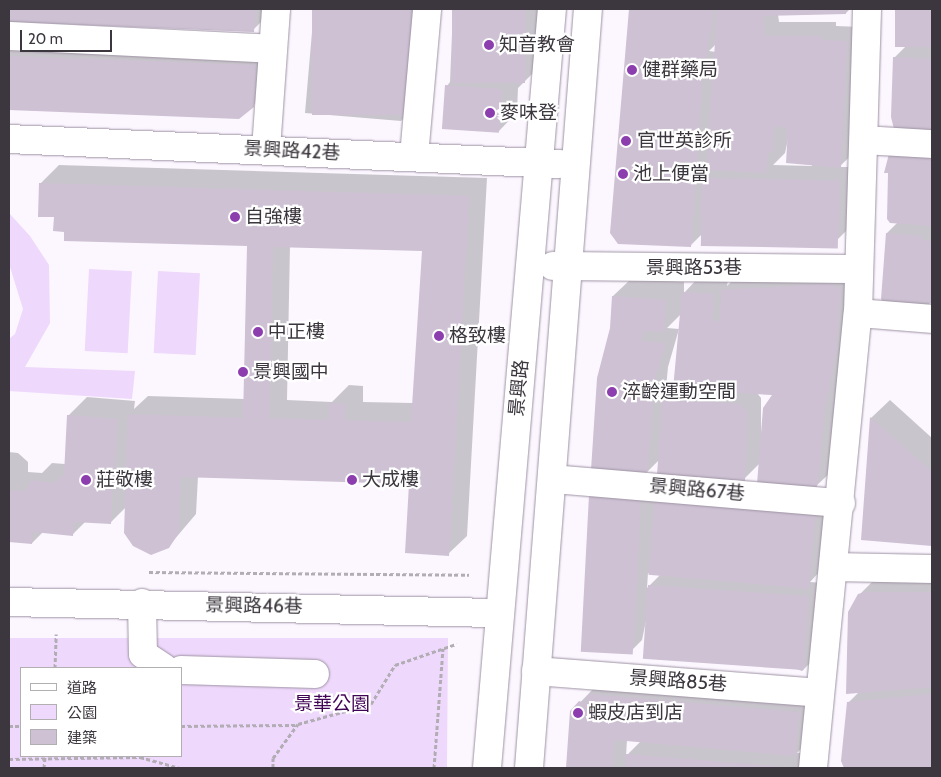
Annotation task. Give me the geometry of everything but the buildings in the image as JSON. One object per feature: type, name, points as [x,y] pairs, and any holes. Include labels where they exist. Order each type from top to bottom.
[{"type":"street","points":[[266,149],[276,9]]},
{"type":"street","points":[[414,156],[427,9]]},
{"type":"street","name":"景興路","points":[[486,768],[552,9]]},
{"type":"street","points":[[529,768],[570,267],[588,9]]},
{"type":"street","points":[[813,768],[819,693],[841,503],[858,313],[867,9]]},
{"type":"street","points":[[9,36],[273,49]]},
{"type":"street","name":"景興路42巷","points":[[9,139],[414,156],[576,166]]},
{"type":"street","points":[[864,140],[932,144]]},
{"type":"street","name":"景興路53巷","points":[[530,265],[858,270]]},
{"type":"street","points":[[858,313],[932,319]]},
{"type":"street","name":"景興路67巷","points":[[553,479],[841,503]]},
{"type":"street","points":[[834,567],[932,569]]},
{"type":"street","name":"景興路46巷","points":[[9,602],[142,603],[500,613]]},
{"type":"street","points":[[142,603],[143,654],[162,667]]},
{"type":"street","points":[[182,670],[315,674]]},
{"type":"street","name":"景興路85巷","points":[[536,671],[819,693]]},
{"type":"path","points":[[145,572],[470,574]]},
{"type":"path","points":[[55,667],[56,634]]},
{"type":"path","points":[[182,726],[298,724],[371,704],[394,665],[464,641]]},
{"type":"path","points":[[434,768],[443,648]]},
{"type":"path","points":[[273,768],[273,758],[298,724]]},
{"type":"path","points":[[44,768],[45,757]]},
{"type":"path","points":[[9,759],[140,757],[180,768]]},
{"type":"green space","points":[[9,213],[30,236],[49,265],[50,323],[25,367],[135,371],[132,399],[9,391],[9,339],[15,334],[23,309],[10,267],[9,326]]},
{"type":"green space","points":[[89,269],[132,271],[128,353],[85,351]]},
{"type":"green space","points":[[158,271],[200,273],[196,355],[154,353]]},
{"type":"green space","name":"景華公園","points":[[9,638],[448,638],[447,768],[9,768]]},
{"type":"place","name":"知音教會","points":[[489,45]]},
{"type":"place","name":"健群藥局","points":[[632,70]]},
{"type":"place","name":"麥味登","points":[[490,113]]},
{"type":"place","name":"官世英診所","points":[[626,141]]},
{"type":"place","name":"池上便當","points":[[623,174]]},
{"type":"place","name":"自強樓","points":[[235,217]]},
{"type":"place","name":"中正樓","points":[[258,332]]},
{"type":"place","name":"格致樓","points":[[439,336]]},
{"type":"place","name":"景興國中","points":[[243,372]]},
{"type":"place","name":"淬齡運動空間","points":[[612,392]]},
{"type":"place","name":"莊敬樓","points":[[86,480]]},
{"type":"place","name":"大成樓","points":[[352,480]]},
{"type":"place","name":"蝦皮店到店","points":[[578,713]]}]
